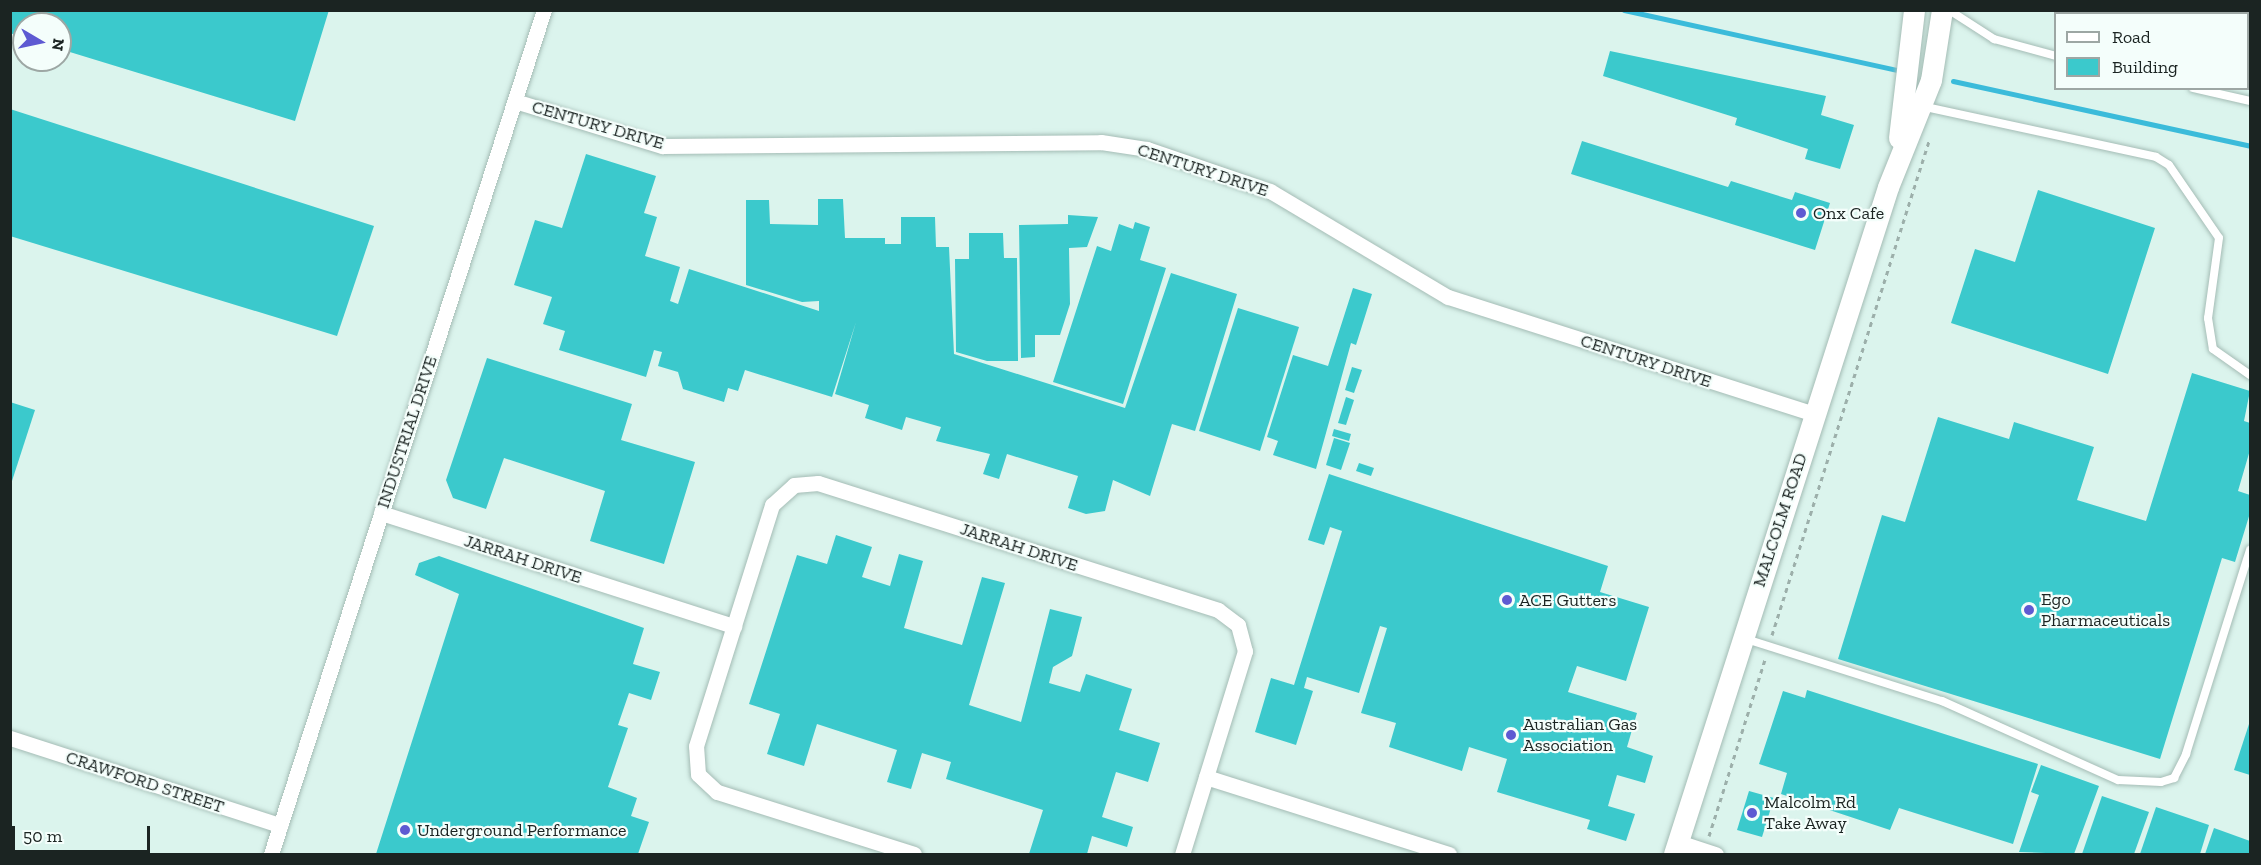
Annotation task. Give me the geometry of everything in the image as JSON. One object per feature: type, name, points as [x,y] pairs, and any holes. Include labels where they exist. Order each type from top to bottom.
[{"type":"street","name":"INDUSTRIAL DRIVE","points":[[271,855],[544,10]]},
{"type":"street","name":"MALCOLM ROAD","points":[[1914,10],[1923,106]]},
{"type":"street","name":"MALCOLM ROAD","points":[[1676,848],[1888,187],[1923,106],[1942,10]]},
{"type":"street","name":"CENTURY DRIVE","points":[[515,101],[674,146],[1101,142],[1147,149],[1270,191],[1448,297],[1814,414]]},
{"type":"street","name":"JARRAH DRIVE","points":[[914,855],[717,792],[698,774],[696,746],[772,505],[794,485],[818,483],[1206,606],[1238,625],[1245,651],[1182,855]]},
{"type":"street","name":"JARRAH DRIVE","points":[[381,513],[734,626]]},
{"type":"street","name":"CRAWFORD STREET","points":[[10,738],[280,825]]},
{"type":"street","points":[[1206,777],[1449,855]]},
{"type":"street","points":[[1676,848],[1710,853]]},
{"type":"lane","points":[[1949,10],[1994,39],[2054,56]]},
{"type":"lane","points":[[2202,90],[2250,101]]},
{"type":"lane","points":[[1923,106],[2156,157],[2169,165],[2219,238],[2208,318],[2213,349],[2250,375]]},
{"type":"lane","points":[[1743,638],[1942,701],[2018,740],[2118,780],[2161,782],[2174,778],[2186,754],[2250,550]]},
{"type":"path","points":[[1710,853],[1923,106]]},
{"type":"building","points":[[10,10],[329,10],[295,121],[72,53],[72,12],[12,12],[12,34],[10,33]]},
{"type":"building","points":[[2105,10],[2250,10],[2250,89],[2249,12]]},
{"type":"building","points":[[1610,51],[1826,96],[1821,115],[1854,125],[1840,169],[1805,159],[1808,149],[1735,125],[1737,118],[1603,76]]},
{"type":"building","points":[[10,109],[374,226],[337,336],[10,236]]},
{"type":"building","points":[[1582,141],[1728,187],[1731,181],[1792,200],[1795,192],[1830,203],[1815,250],[1571,174]]},
{"type":"building","points":[[586,154],[656,176],[644,213],[657,217],[645,256],[680,267],[670,301],[678,304],[689,269],[819,311],[819,301],[802,302],[746,285],[746,200],[769,200],[770,224],[818,225],[818,199],[843,199],[845,238],[885,238],[885,244],[901,244],[901,217],[935,217],[936,247],[949,247],[954,354],[1125,408],[1171,273],[1237,294],[1195,431],[1172,424],[1150,496],[1113,480],[1105,511],[1086,514],[1068,508],[1078,476],[1007,454],[999,479],[983,474],[990,454],[936,441],[941,427],[906,417],[902,430],[865,418],[869,405],[835,394],[856,322],[832,397],[745,370],[738,391],[728,388],[724,402],[683,389],[678,372],[658,366],[662,352],[654,350],[646,377],[559,350],[565,331],[543,324],[552,297],[514,285],[535,220],[562,228]]},
{"type":"building","points":[[2038,190],[2155,228],[2108,374],[1951,323],[1975,249],[2015,262]]},
{"type":"building","points":[[1068,215],[1098,217],[1087,247],[1069,248],[1070,304],[1060,335],[1035,335],[1035,357],[1021,358],[1019,225],[1068,224]]},
{"type":"building","points":[[1135,222],[1150,227],[1140,260],[1166,268],[1123,404],[1053,382],[1097,246],[1111,251],[1119,224],[1133,229]]},
{"type":"building","points":[[969,233],[1003,233],[1004,258],[1017,258],[1018,361],[987,361],[956,352],[955,259],[969,259]]},
{"type":"building","points":[[1353,288],[1372,294],[1356,345],[1351,343],[1316,469],[1273,455],[1278,441],[1267,437],[1293,355],[1328,366]]},
{"type":"building","points":[[1238,308],[1299,327],[1260,451],[1199,431]]},
{"type":"building","points":[[487,358],[632,404],[621,440],[695,462],[664,564],[590,541],[605,491],[504,458],[486,509],[453,498],[446,480]]},
{"type":"building","points":[[1352,367],[1362,370],[1354,393],[1345,390]]},
{"type":"building","name":"Ego Pharmaceuticals","points":[[2192,373],[2250,391],[2244,421],[2250,423],[2250,450],[2238,491],[2250,495],[2250,513],[2235,562],[2222,558],[2160,759],[1838,659],[1882,515],[1905,522],[1938,417],[2009,439],[2014,422],[2094,447],[2077,500],[2146,521]]},
{"type":"building","points":[[1346,397],[1354,400],[1346,425],[1338,423]]},
{"type":"building","points":[[10,402],[35,410],[11,484],[10,484]]},
{"type":"building","points":[[1334,429],[1351,434],[1349,441],[1332,436]]},
{"type":"building","points":[[1334,438],[1350,443],[1341,470],[1326,465]]},
{"type":"building","points":[[1359,463],[1374,468],[1371,476],[1356,471]]},
{"type":"building","points":[[1329,474],[1608,566],[1600,592],[1649,607],[1626,681],[1577,666],[1568,692],[1637,713],[1627,747],[1653,756],[1645,783],[1617,775],[1608,806],[1635,814],[1626,841],[1587,829],[1590,820],[1497,792],[1507,759],[1469,747],[1462,771],[1389,747],[1396,723],[1361,713],[1387,628],[1380,626],[1359,693],[1307,677],[1304,688],[1313,691],[1296,745],[1255,732],[1271,678],[1294,685],[1342,531],[1330,527],[1324,545],[1308,540]]},
{"type":"building","points":[[836,535],[872,547],[862,577],[890,586],[899,554],[923,561],[904,628],[962,645],[982,577],[1005,583],[969,705],[1021,722],[1050,609],[1082,617],[1072,656],[1053,667],[1049,683],[1080,692],[1086,674],[1132,689],[1119,730],[1160,743],[1148,782],[1116,772],[1102,817],[1133,827],[1127,847],[1092,836],[1087,854],[1029,854],[1043,810],[946,779],[951,762],[922,753],[911,789],[887,782],[897,750],[817,724],[804,766],[767,754],[780,714],[749,704],[797,555],[827,564]]},
{"type":"building","points":[[439,556],[644,628],[633,664],[660,672],[651,700],[629,693],[618,725],[628,728],[608,787],[637,798],[631,816],[649,822],[638,854],[376,854],[459,594],[415,575],[419,563]]},
{"type":"building","points":[[1807,690],[2038,764],[2013,844],[1899,808],[1890,830],[1781,794],[1787,773],[1759,764],[1783,691],[1805,698]]},
{"type":"building","points":[[2250,721],[2250,775],[2234,770]]},
{"type":"building","points":[[2041,765],[2099,786],[2074,854],[2019,852],[2039,795],[2031,792]]},
{"type":"building","points":[[1749,791],[1774,798],[1762,837],[1737,830]]},
{"type":"building","points":[[2102,796],[2149,812],[2134,854],[2082,854]]},
{"type":"building","points":[[2156,807],[2209,825],[2200,854],[2140,854]]},
{"type":"building","points":[[2214,828],[2250,841],[2250,854],[2205,854]]},
{"type":"waterway","points":[[1624,10],[1897,70]]},
{"type":"waterway","points":[[1953,81],[2250,146]]},
{"type":"place","name":"Onx Cafe","points":[[1801,213]]},
{"type":"place","name":"ACE Gutters","points":[[1507,600]]},
{"type":"place","name":"Ego Pharmaceuticals","points":[[2029,610]]},
{"type":"place","name":"Australian Gas Association","points":[[1511,735]]},
{"type":"place","name":"Malcolm Rd Take Away","points":[[1752,813]]},
{"type":"place","name":"Underground Performance","points":[[405,830]]}]
